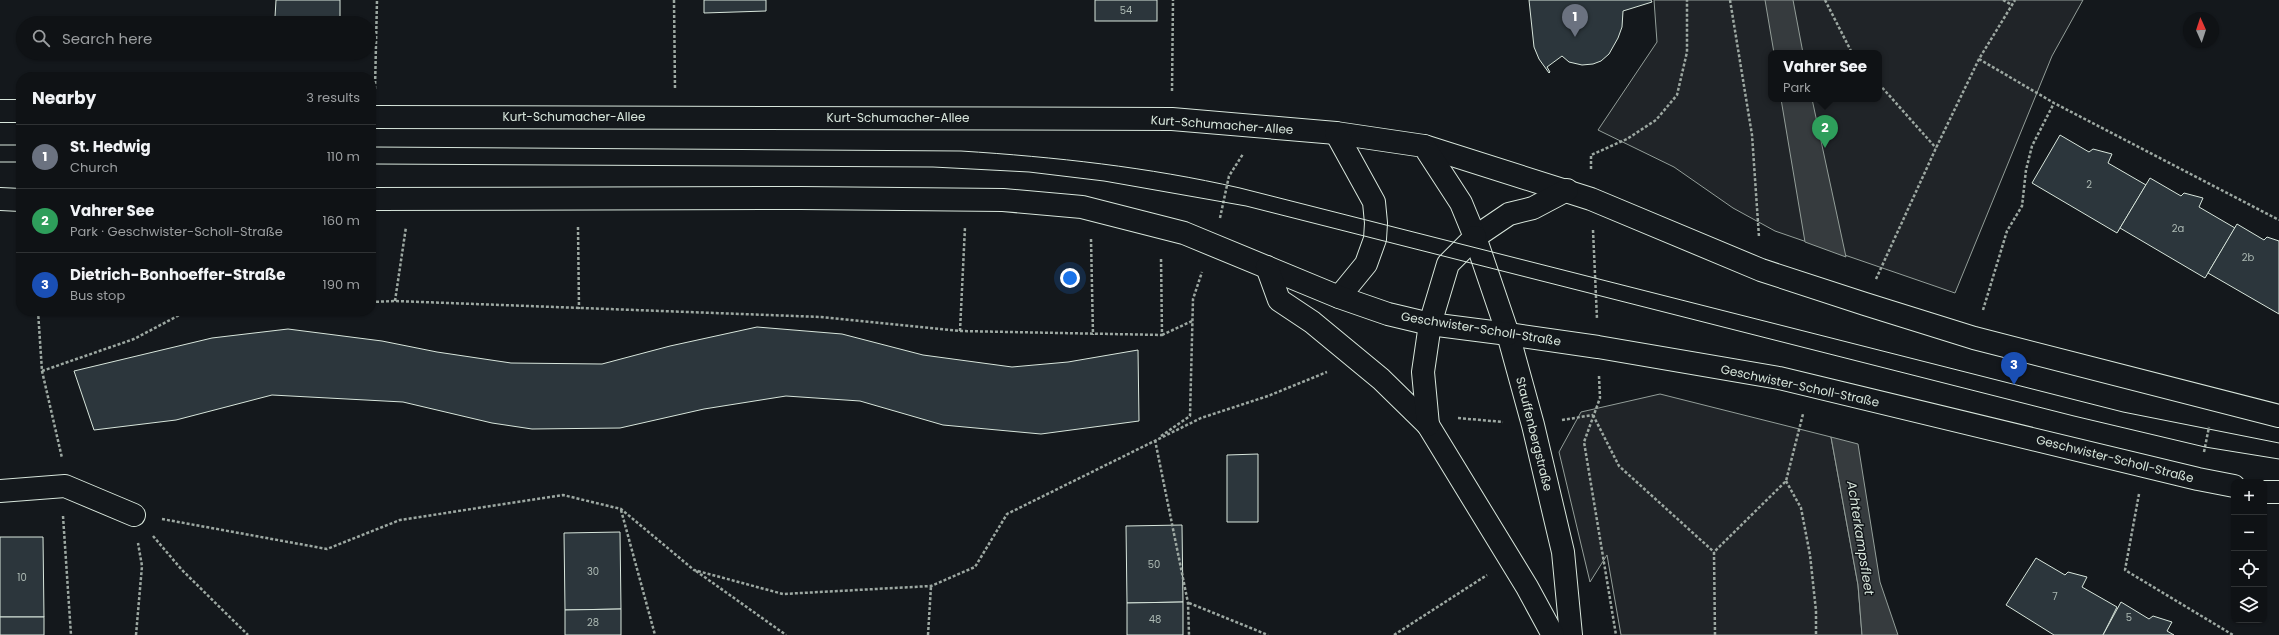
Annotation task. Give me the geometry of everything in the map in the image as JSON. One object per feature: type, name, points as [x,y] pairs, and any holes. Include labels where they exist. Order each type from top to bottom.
[{"type":"street","points":[[0,111],[16,111]]},
{"type":"street","name":"Kurt-Schumacher-Allee","points":[[376,117],[1172,119],[1336,133],[1424,146]]},
{"type":"street","points":[[376,199],[801,198],[1004,200],[1091,209],[1184,232],[1339,298],[1366,264],[1375,239],[1376,223],[1374,202],[1336,133]]},
{"type":"street","points":[[1424,146],[1591,198],[1761,270],[1865,304],[1974,338],[2279,416]]},
{"type":"street","name":"Stauffenbergstraße","points":[[1424,146],[1461,203],[1475,237],[1508,334],[1533,425],[1563,552],[1571,635]]},
{"type":"street","points":[[1428,420],[1423,372],[1430,324],[1448,264],[1475,237],[1509,214],[1533,208],[1567,190]]},
{"type":"street","points":[[0,199],[16,200]]},
{"type":"street","points":[[1267,267],[1279,300],[1312,322],[1428,420],[1554,635]]},
{"type":"street","name":"Geschwister-Scholl-Straße","points":[[1339,298],[1388,314],[1430,324],[1598,347],[1779,378],[2144,466],[2231,485]]},
{"type":"street","points":[[0,491],[65,486],[134,514]]},
{"type":"street","points":[[2267,492],[2279,492]]},
{"type":"path","points":[[376,23],[377,0]]},
{"type":"path","points":[[674,0],[675,117]]},
{"type":"path","points":[[1172,119],[1173,0]]},
{"type":"path","points":[[1616,635],[1584,442],[1600,398],[1590,155],[1628,139],[1656,120],[1677,95],[1687,52],[1687,0]]},
{"type":"path","points":[[1730,0],[1752,135],[1761,270]]},
{"type":"path","points":[[1825,0],[1850,50]]},
{"type":"path","points":[[2003,0],[2012,5]]},
{"type":"path","points":[[1865,304],[1936,148],[1979,59],[2015,0]]},
{"type":"path","points":[[1979,59],[2054,103],[2279,220]]},
{"type":"path","points":[[374,60],[374,72]]},
{"type":"path","points":[[1882,87],[1936,148]]},
{"type":"path","points":[[1974,338],[2007,231],[2022,206],[2026,170],[2032,146],[2054,103]]},
{"type":"path","points":[[1154,440],[1190,416],[1193,299],[1219,227],[1229,176],[1260,126]]},
{"type":"path","points":[[395,301],[409,199]]},
{"type":"path","points":[[578,199],[579,309]]},
{"type":"path","points":[[960,331],[966,200]]},
{"type":"path","points":[[1091,209],[1093,335]]},
{"type":"path","points":[[1161,227],[1162,335]]},
{"type":"path","points":[[376,302],[395,301],[821,318],[960,331],[1093,335],[1162,335],[1192,321]]},
{"type":"path","points":[[38,316],[42,371],[66,474],[62,526],[71,635]]},
{"type":"path","points":[[42,371],[134,339],[178,316]]},
{"type":"path","points":[[694,570],[783,594],[931,586],[975,567],[1007,514],[1201,418],[1268,396],[1357,359]]},
{"type":"path","points":[[1715,635],[1714,552],[1786,481],[1810,386]]},
{"type":"path","points":[[1593,415],[1619,466],[1714,552]]},
{"type":"path","points":[[1428,420],[1533,425]]},
{"type":"path","points":[[2205,447],[2209,430]]},
{"type":"path","points":[[1154,440],[1188,603],[1189,635]]},
{"type":"path","points":[[2144,466],[2125,570],[2233,635]]},
{"type":"path","points":[[1786,481],[1801,508],[1811,562],[1816,610],[1816,635]]},
{"type":"path","points":[[134,514],[327,550],[400,520],[563,495],[621,509],[694,570],[786,635]]},
{"type":"path","points":[[621,509],[655,635]]},
{"type":"path","points":[[134,514],[142,566],[136,635]]},
{"type":"path","points":[[134,514],[182,570],[248,635]]},
{"type":"path","points":[[1394,635],[1511,561]]},
{"type":"path","points":[[928,635],[931,586]]},
{"type":"path","points":[[1188,603],[1268,635]]},
{"type":"shaded area","points":[[1654,0],[2083,0],[2052,56],[1955,293],[1775,231],[1733,208],[1674,167],[1598,130],[1657,42]]},
{"type":"shaded area","points":[[1660,394],[1831,437],[1858,585],[1862,635],[1621,635],[1607,555],[1590,582],[1559,452],[1581,412]]},
{"type":"water","points":[[1765,0],[1793,0],[1802,50],[1773,50]]},
{"type":"water","points":[[1782,102],[1813,102],[1846,257],[1805,242]]},
{"type":"water","name":"Achterkampsfleet","points":[[1831,437],[1858,444],[1880,582],[1898,635],[1862,635],[1858,585]]},
{"type":"building","points":[[276,0],[340,0],[340,16],[275,16]]},
{"type":"building","points":[[704,0],[766,0],[766,11],[704,13]]},
{"type":"building","points":[[1095,0],[1157,0],[1157,21],[1095,21]]},
{"type":"building","points":[[1529,0],[1651,0],[1652,2],[1623,11],[1622,27],[1618,38],[1609,54],[1601,61],[1593,64],[1582,65],[1569,62],[1562,56],[1547,67],[1550,72],[1549,73],[1539,59],[1534,47]]},
{"type":"building","points":[[2060,135],[2089,152],[2093,149],[2112,154],[2108,163],[2146,185],[2117,233],[2032,183]]},
{"type":"building","points":[[2150,178],[2181,196],[2184,193],[2203,198],[2199,207],[2235,228],[2205,278],[2120,228]]},
{"type":"building","points":[[2237,224],[2264,240],[2267,237],[2279,241],[2279,314],[2208,273]]},
{"type":"building","points":[[757,327],[842,334],[923,355],[1012,367],[1068,362],[1138,350],[1139,421],[1041,434],[943,425],[860,401],[786,396],[704,409],[620,428],[532,429],[492,423],[403,402],[272,395],[176,420],[94,430],[74,371],[212,338],[288,329],[382,341],[437,352],[511,363],[602,364],[670,346]]},
{"type":"building","points":[[1258,454],[1258,522],[1227,522],[1227,455]]},
{"type":"building","points":[[1182,525],[1183,602],[1127,603],[1126,526]]},
{"type":"building","points":[[620,532],[621,609],[565,610],[564,533]]},
{"type":"building","points":[[0,537],[43,537],[44,617],[0,617]]},
{"type":"building","points":[[2036,558],[2065,575],[2068,572],[2087,577],[2082,587],[2117,607],[2103,635],[2054,635],[2006,605]]},
{"type":"building","points":[[1183,602],[1183,635],[1127,635],[1127,603]]},
{"type":"building","points":[[2121,602],[2149,619],[2153,616],[2172,622],[2167,631],[2174,635],[2103,635]]},
{"type":"building","points":[[621,609],[621,635],[565,635],[565,610]]},
{"type":"building","points":[[0,617],[44,617],[44,635],[0,635]]},
{"type":"tram line","points":[[0,145],[16,145]]},
{"type":"tram line","points":[[376,147],[961,151],[1031,156],[1171,174],[1240,188],[2123,412],[2279,443]]},
{"type":"tram line","points":[[0,162],[16,162]]},
{"type":"tram line","points":[[376,164],[933,167],[1029,172],[1104,181],[1246,206],[2074,416],[2205,447],[2279,459]]},
{"type":"place","name":"St. Hedwig","points":[[1575,37]]},
{"type":"place","name":"Vahrer See","points":[[1825,148]]},
{"type":"place","name":"Dietrich-Bonhoeffer-Straße","points":[[2014,385]]}]
